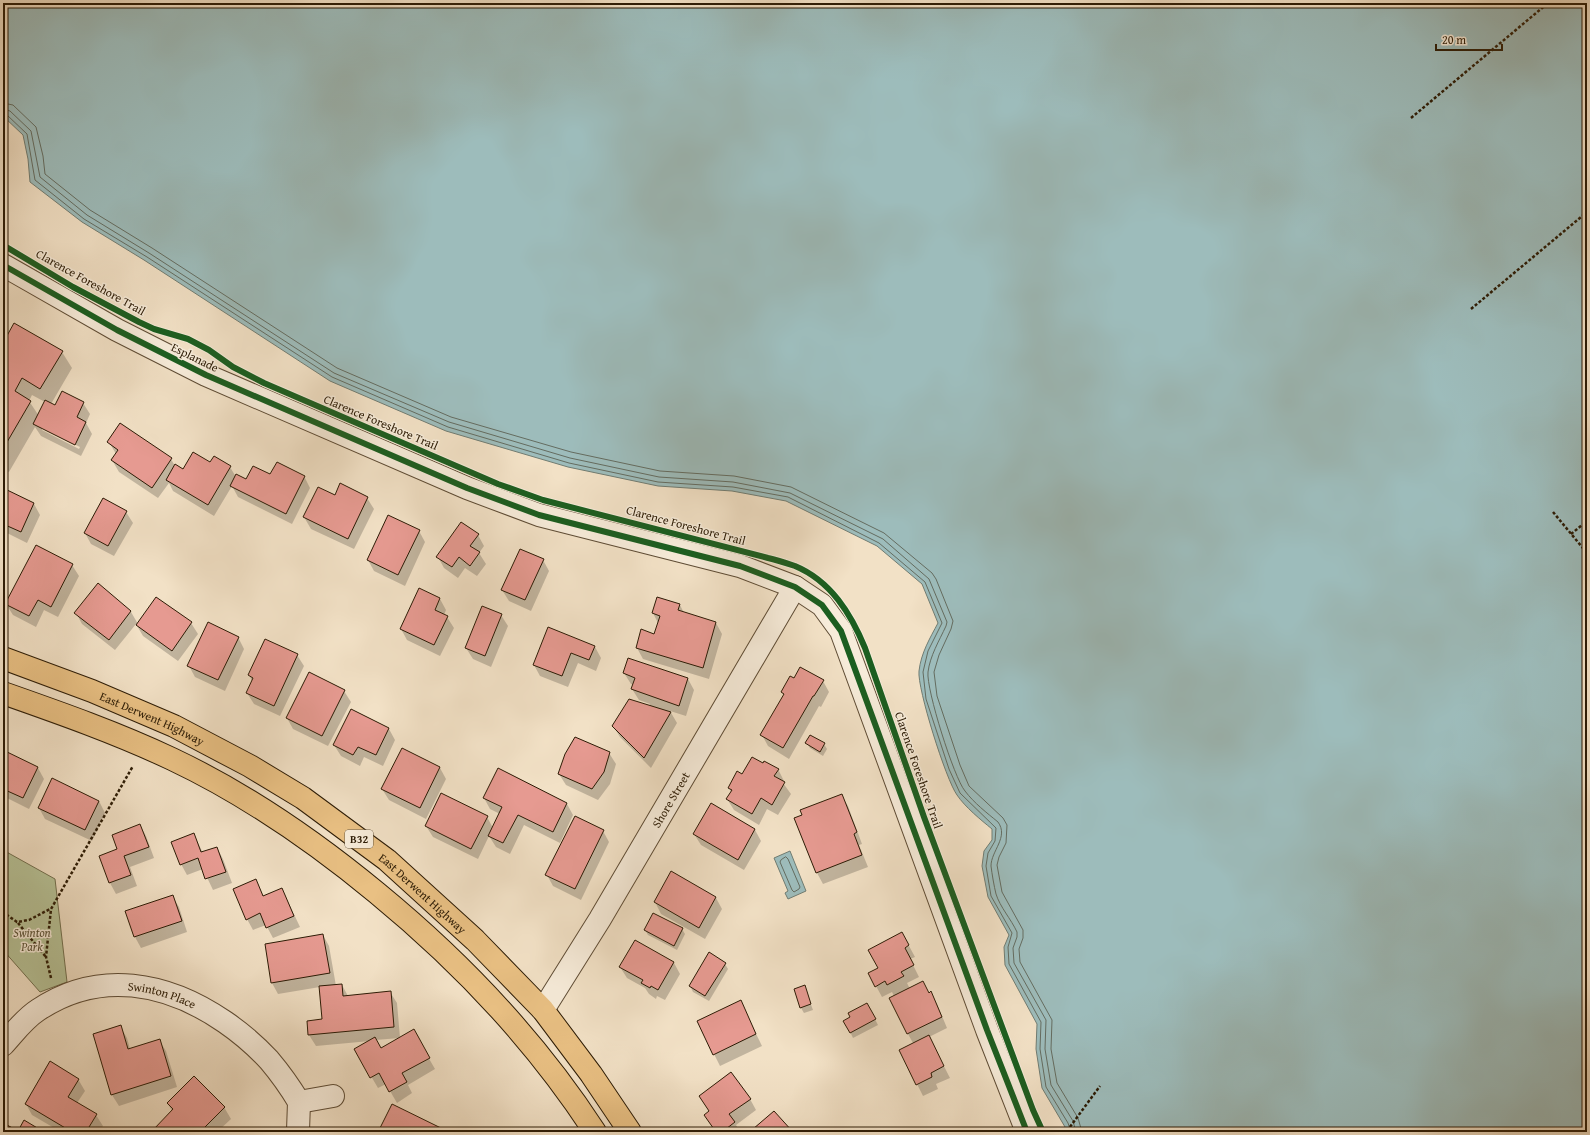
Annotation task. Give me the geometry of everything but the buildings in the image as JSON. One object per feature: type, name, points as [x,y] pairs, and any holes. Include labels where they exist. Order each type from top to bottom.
[{"type":"main road","name":"East Derwent Highway","points":[[3,658],[92,691],[174,726],[250,766],[303,798],[388,860],[475,940],[542,1010],[591,1074],[630,1132]]},
{"type":"main road","name":"B32","points":[[3,693],[87,722],[173,760],[238,795],[286,824],[339,862],[409,919],[475,983],[510,1020],[556,1075],[595,1132]]},
{"type":"street","name":"Esplanade","points":[[3,265],[117,330],[206,375],[467,488],[539,515],[740,566],[795,587],[822,605],[841,631],[986,1030],[1027,1132]]},
{"type":"street","name":"Shore Street","points":[[542,1010],[600,919],[795,587]]},
{"type":"street","name":"Swinton Place","points":[[3,1044],[36,1011],[57,999],[80,990],[126,984],[167,992],[186,999],[208,1010],[248,1039],[268,1059],[300,1102]]},
{"type":"street","points":[[298,1131],[300,1102],[333,1096]]},
{"type":"path","points":[[1411,118],[1548,3]]},
{"type":"path","points":[[1471,309],[1587,212]]},
{"type":"path","points":[[1553,512],[1587,553]]},
{"type":"path","points":[[1571,534],[1587,521]]},
{"type":"path","points":[[57,999],[46,957],[51,909],[144,747]]},
{"type":"path","points":[[3,906],[8,915],[17,922],[46,957]]},
{"type":"path","points":[[17,922],[30,920],[51,909]]},
{"type":"path","points":[[1067,1131],[1100,1086]]},
{"type":"green space","name":"Swinton Park","points":[[3,850],[55,879],[67,982],[40,992],[3,950]]},
{"type":"water","points":[[3,3],[1587,3],[1587,1132],[1068,1132],[1042,1088],[1036,1049],[1037,1024],[1005,965],[1004,947],[1009,935],[988,897],[982,866],[984,851],[992,840],[992,829],[969,809],[957,795],[946,772],[927,714],[919,671],[924,652],[938,623],[922,584],[877,546],[786,501],[732,491],[658,486],[568,467],[446,431],[330,381],[144,260],[82,222],[30,182],[28,159],[23,135],[3,116]]},
{"type":"water","points":[[790,851],[806,891],[788,899],[785,893],[788,891],[774,858]]},
{"type":"cycle path","name":"Clarence Foreshore Trail","points":[[3,245],[73,287],[139,322],[154,329],[188,339],[209,350],[233,367],[264,383],[498,484],[543,500],[782,562],[808,572],[819,580],[846,611],[865,648],[924,817],[1033,1110],[1043,1132]]},
{"type":"cycle path","points":[[3,265],[117,330],[206,375],[467,488],[539,515],[740,566],[795,587],[822,605],[841,631],[987,1030],[1027,1132]]}]
